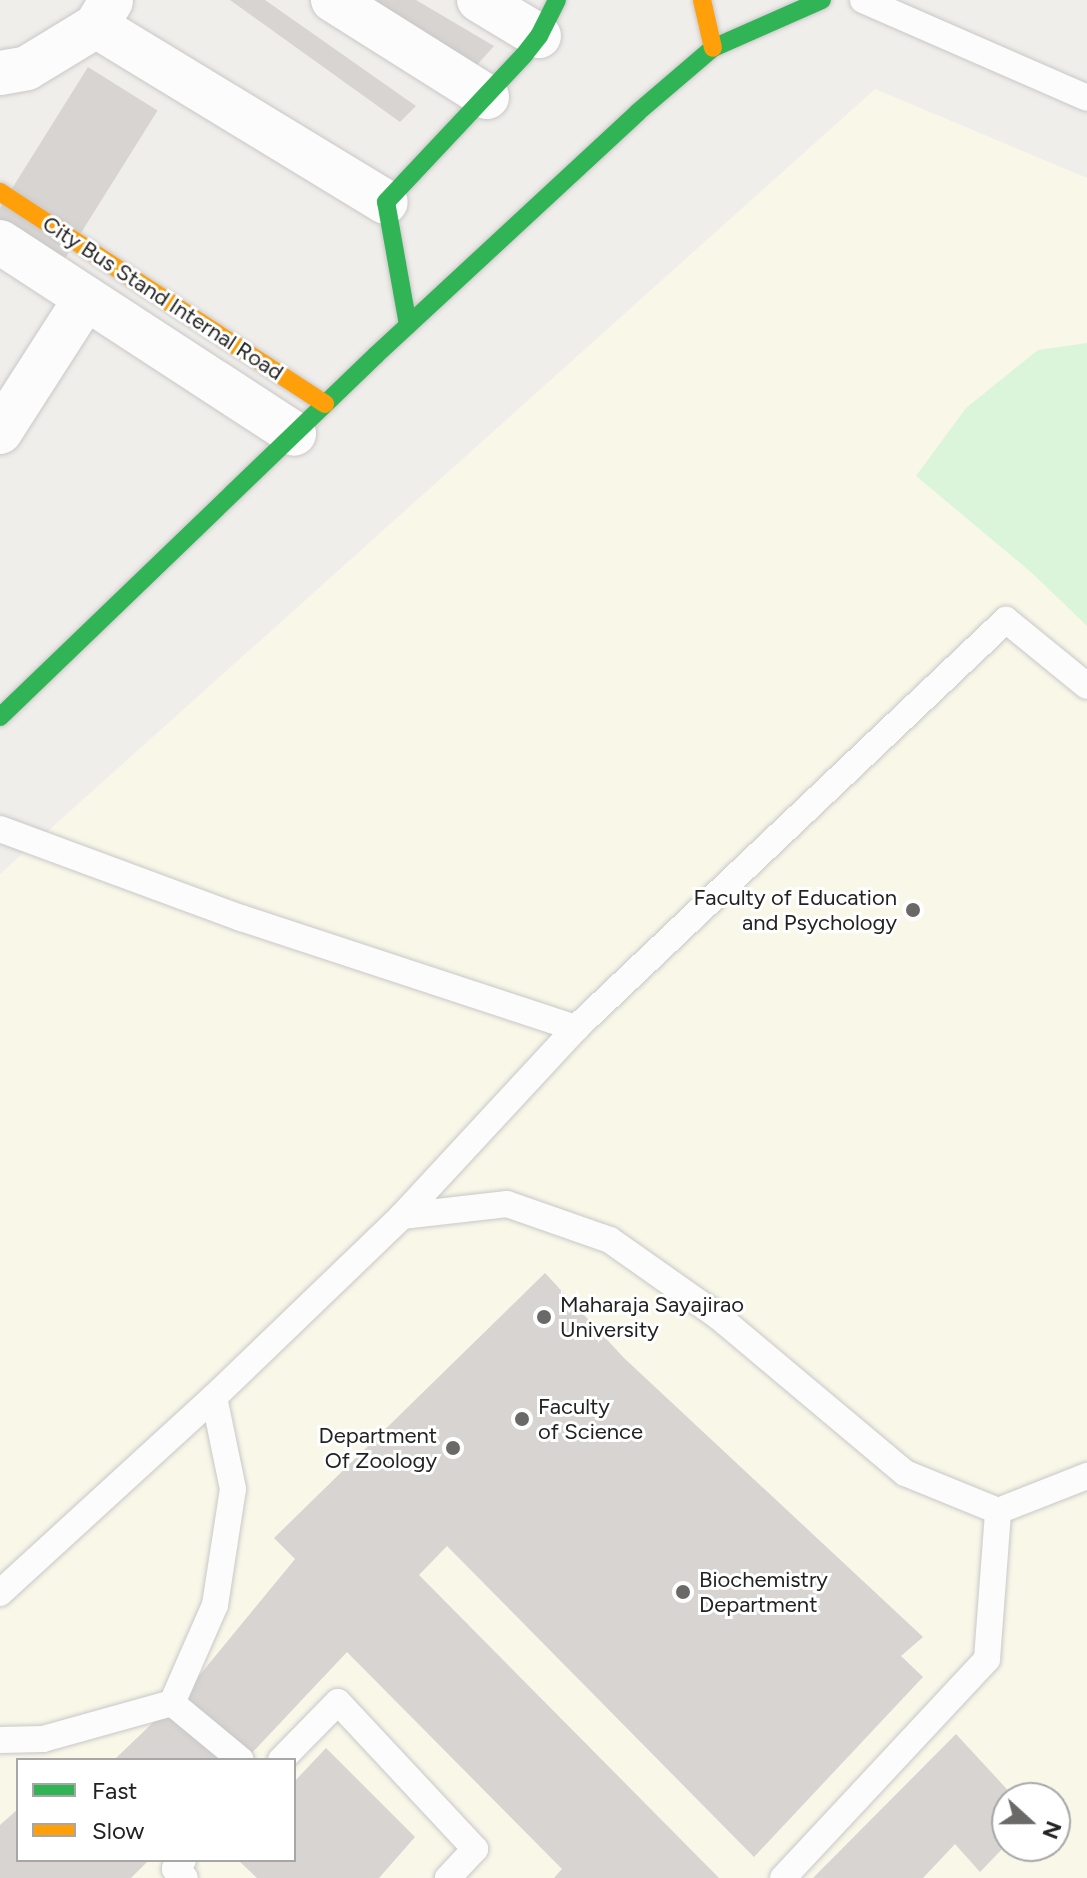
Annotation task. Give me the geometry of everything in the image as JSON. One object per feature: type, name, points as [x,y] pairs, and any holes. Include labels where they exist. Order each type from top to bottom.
[{"type":"main road","points":[[702,0],[713,48]]},
{"type":"main road","points":[[0,717],[408,325],[638,112],[713,48],[822,0]]},
{"type":"main road","points":[[408,325],[386,202],[487,97],[548,18]]},
{"type":"main road","name":"City Bus Stand Internal Road","points":[[0,192],[325,404]]},
{"type":"street","points":[[333,0],[487,97]]},
{"type":"street","points":[[479,0],[548,18]]},
{"type":"street","points":[[0,73],[27,68],[104,13],[386,202]]},
{"type":"street","name":"City Bus Stand Internal Road","points":[[0,242],[294,434]]},
{"type":"street","points":[[0,432],[86,298]]},
{"type":"lane","points":[[863,0],[1087,98]]},
{"type":"lane","points":[[0,1593],[214,1397],[402,1216],[576,1028],[1006,620],[1087,686]]},
{"type":"lane","points":[[0,829],[241,918],[576,1028]]},
{"type":"lane","points":[[402,1216],[507,1204],[610,1240],[719,1317],[905,1473],[998,1511],[1087,1476]]},
{"type":"lane","points":[[172,1703],[215,1605],[233,1489],[214,1397]]},
{"type":"lane","points":[[783,1878],[987,1659],[998,1511]]},
{"type":"lane","points":[[283,1758],[338,1702],[475,1849],[448,1878]]},
{"type":"lane","points":[[0,1740],[43,1739],[172,1703]]},
{"type":"lane","points":[[172,1703],[239,1758]]},
{"type":"lane","points":[[181,1862],[175,1869],[185,1878]]},
{"type":"shaded area","name":"Maharaja Sayajirao University","points":[[875,89],[1087,178],[1087,1878],[0,1878],[0,874]]},
{"type":"green space","points":[[1087,343],[1087,626],[1031,572],[916,476],[966,408],[1038,350]]},
{"type":"building","points":[[230,0],[265,0],[416,106],[400,122]]},
{"type":"building","points":[[372,0],[416,0],[494,46],[477,65]]},
{"type":"building","points":[[88,67],[158,110],[63,261],[0,222],[0,208]]},
{"type":"building","points":[[545,1273],[624,1358],[923,1637],[901,1656],[923,1677],[754,1857],[447,1546],[419,1575],[719,1878],[554,1878],[562,1869],[347,1652],[248,1757],[180,1699],[295,1559],[274,1538]]},
{"type":"building","points":[[164,1712],[224,1758],[116,1758]]},
{"type":"building","points":[[956,1734],[1000,1782],[991,1782],[991,1861],[980,1872],[955,1844],[923,1878],[813,1878]]},
{"type":"building","points":[[326,1748],[415,1837],[379,1878],[257,1878],[240,1862],[296,1862],[296,1780]]},
{"type":"building","points":[[16,1811],[16,1862],[147,1862],[131,1878],[0,1878],[0,1825]]},
{"type":"traffic: fast","points":[[408,325],[386,202],[524,55],[539,36],[557,0]]},
{"type":"traffic: fast","points":[[0,717],[376,355],[638,112],[713,48],[822,0]]},
{"type":"traffic: slow","points":[[702,0],[713,48]]},
{"type":"traffic: slow","points":[[0,192],[325,404]]},
{"type":"place","name":"Faculty of Education and Psychology","points":[[913,910]]},
{"type":"place","name":"Maharaja Sayajirao University","points":[[544,1317]]},
{"type":"place","name":"Faculty of Science","points":[[522,1419]]},
{"type":"place","name":"Department Of Zoology","points":[[453,1448]]},
{"type":"place","name":"Biochemistry Department","points":[[683,1592]]}]
